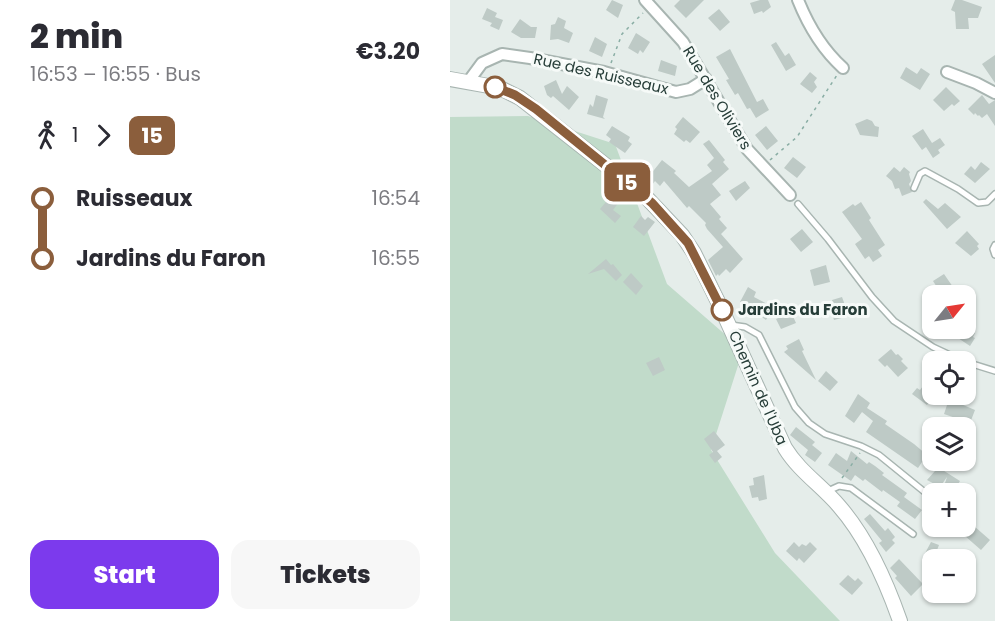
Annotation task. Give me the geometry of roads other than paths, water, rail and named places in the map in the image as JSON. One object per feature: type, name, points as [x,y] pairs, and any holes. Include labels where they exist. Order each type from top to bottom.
[{"type":"street","points":[[798,0],[816,35],[842,67]]},
{"type":"street","name":"Rue des Oliviers","points":[[648,3],[683,42],[742,141],[762,167],[790,195]]},
{"type":"street","name":"Rue des Ruisseaux","points":[[468,82],[482,63],[502,54],[607,73],[676,92],[690,89],[706,79]]},
{"type":"street","points":[[946,72],[995,93]]},
{"type":"street","name":"Chemin de l'Uba","points":[[450,79],[500,88],[520,98],[547,117],[652,203],[688,243],[729,325],[785,448],[796,464],[827,492],[846,514],[866,545],[885,583],[900,621]]},
{"type":"lane","points":[[914,188],[920,174],[926,171],[978,203],[987,202],[995,194]]},
{"type":"lane","points":[[798,204],[894,321],[942,351]]},
{"type":"lane","points":[[995,245],[993,249],[995,255]]},
{"type":"lane","points":[[729,325],[745,327],[759,335],[795,407],[804,419],[825,434],[864,447],[886,460],[922,490]]},
{"type":"lane","points":[[976,365],[995,371]]},
{"type":"lane","points":[[827,492],[841,486],[854,490],[914,534]]},
{"type":"place","name":"Jardins du Faron","points":[[722,310]]}]
